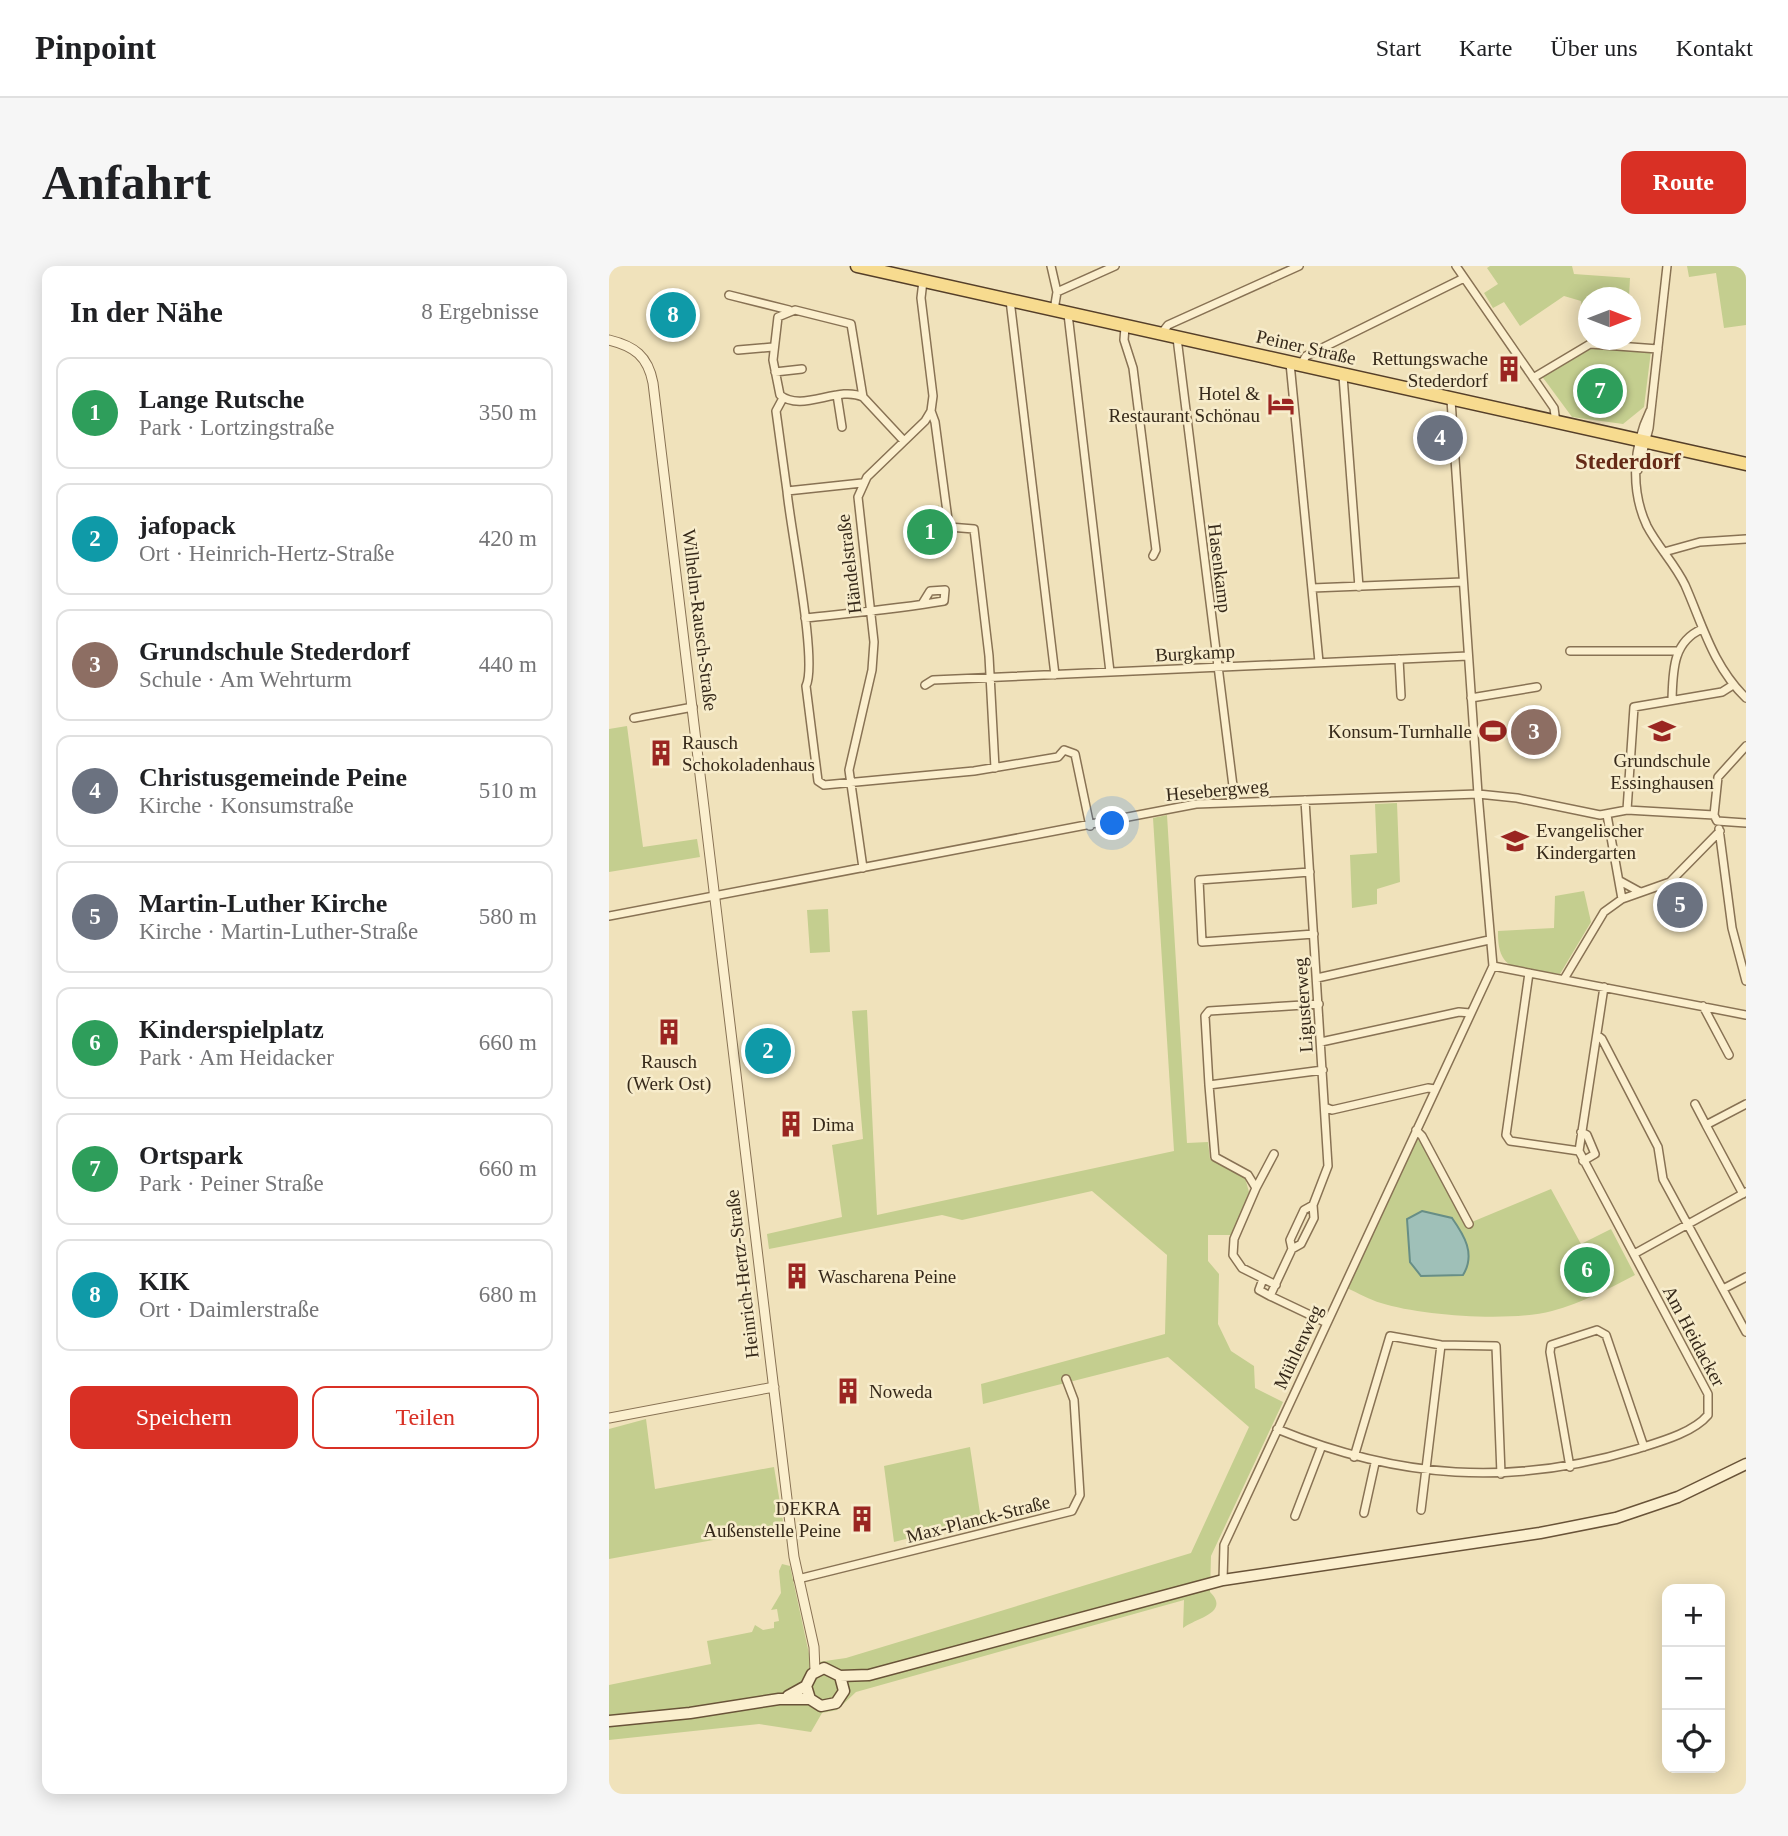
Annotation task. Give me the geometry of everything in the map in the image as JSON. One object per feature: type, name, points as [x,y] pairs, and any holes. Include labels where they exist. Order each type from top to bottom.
[{"type":"main road","name":"Peiner Straße","points":[[861,266],[1556,424],[1746,464]]},
{"type":"main road","points":[[779,1699],[806,1686],[815,1671],[828,1669],[840,1676],[869,1675],[1223,1580],[1591,1524],[1655,1506],[1746,1464]]},
{"type":"main road","points":[[609,1721],[701,1712],[779,1699],[810,1699],[821,1706],[831,1706],[839,1700],[844,1690],[869,1675]]},
{"type":"main road","points":[[840,1676],[844,1690]]},
{"type":"main road","points":[[806,1686],[810,1699]]},
{"type":"street","points":[[1051,266],[1057,292],[1054,310]]},
{"type":"street","points":[[1057,292],[1115,266]]},
{"type":"street","points":[[1161,334],[1168,326],[1299,266]]},
{"type":"street","points":[[1456,266],[1554,408],[1556,424]]},
{"type":"street","points":[[1667,266],[1650,411],[1637,474],[1640,505],[1647,526],[1681,576],[1702,629],[1733,685],[1746,698]]},
{"type":"street","points":[[1319,663],[1295,365],[1316,351],[1464,278]]},
{"type":"street","points":[[923,281],[921,298],[933,396],[931,411],[936,422],[949,527],[974,529],[990,678],[995,768]]},
{"type":"street","points":[[729,295],[851,324],[863,397]]},
{"type":"street","points":[[1010,300],[1055,675]]},
{"type":"street","points":[[789,310],[778,317],[773,347],[777,390],[783,398],[792,401],[853,394],[863,397],[904,441]]},
{"type":"street","points":[[1068,314],[1110,672]]},
{"type":"street","points":[[1125,327],[1124,340],[1133,368],[1156,550],[1153,556]]},
{"type":"street","name":"Hasenkamp","points":[[1177,338],[1235,803]]},
{"type":"street","name":"Wilhelm-Rausch-Straße","points":[[609,340],[639,352],[648,366],[653,383],[715,896]]},
{"type":"street","points":[[1532,378],[1590,344],[1658,349]]},
{"type":"street","points":[[738,350],[773,347]]},
{"type":"street","points":[[775,372],[802,369]]},
{"type":"street","points":[[1343,376],[1359,587]]},
{"type":"street","points":[[837,396],[842,427]]},
{"type":"street","points":[[783,398],[776,411],[805,618],[811,677],[806,686],[816,779],[824,785],[995,768],[1058,757],[1064,750],[1075,754],[1090,825]]},
{"type":"street","points":[[1451,400],[1478,794],[1493,966],[1746,1015]]},
{"type":"street","points":[[787,491],[862,483],[931,411]]},
{"type":"street","name":"Händelstraße","points":[[862,483],[858,506],[870,611],[872,670],[852,746],[849,783],[863,868]]},
{"type":"street","points":[[1664,552],[1700,542],[1746,539]]},
{"type":"street","points":[[1312,588],[1463,582]]},
{"type":"street","points":[[805,618],[922,604]]},
{"type":"street","points":[[1672,700],[1677,651],[1691,635],[1702,629]]},
{"type":"street","points":[[1570,651],[1677,651]]},
{"type":"street","name":"Burgkamp","points":[[925,685],[933,680],[1468,656]]},
{"type":"street","points":[[1399,659],[1401,696]]},
{"type":"street","points":[[1627,810],[1634,707],[1722,692],[1733,685]]},
{"type":"street","points":[[1471,698],[1537,687]]},
{"type":"street","points":[[634,718],[693,706]]},
{"type":"street","points":[[1746,746],[1718,777],[1715,818],[1720,831],[1732,928],[1746,981]]},
{"type":"street","name":"Hesebergweg","points":[[609,916],[1185,806],[1478,794],[1607,815],[1627,810],[1746,822]]},
{"type":"street","name":"Ligusterweg","points":[[1270,1296],[1292,1249],[1301,1244],[1314,1218],[1313,1205],[1328,1166],[1327,1108],[1305,800]]},
{"type":"street","points":[[1607,815],[1622,899]]},
{"type":"street","points":[[1564,979],[1597,920],[1622,899],[1670,881],[1720,831]]},
{"type":"street","points":[[1310,872],[1199,880],[1202,942],[1314,934]]},
{"type":"street","points":[[1620,881],[1640,892]]},
{"type":"street","name":"Heinrich-Hertz-Straße","points":[[715,896],[773,1387],[798,1579],[814,1647],[815,1671]]},
{"type":"street","points":[[1317,978],[1489,940]]},
{"type":"street","name":"Mühlenweg","points":[[1223,1580],[1224,1545],[1493,966]]},
{"type":"street","points":[[1529,973],[1506,1135],[1510,1140],[1579,1151]]},
{"type":"street","name":"Am Heidacker","points":[[1277,1429],[1321,1447],[1375,1463],[1426,1471],[1501,1474],[1570,1467],[1644,1447],[1698,1425],[1709,1415],[1711,1402],[1579,1151],[1604,987]]},
{"type":"street","points":[[1256,1188],[1248,1175],[1215,1157],[1205,1016],[1209,1011],[1318,1004]]},
{"type":"street","points":[[1703,1006],[1729,1055]]},
{"type":"street","points":[[1321,1042],[1459,1012],[1470,1013]]},
{"type":"street","points":[[1597,1035],[1658,1147],[1663,1179],[1746,1332]]},
{"type":"street","points":[[1209,1085],[1323,1070]]},
{"type":"street","points":[[1327,1108],[1332,1110],[1428,1088],[1435,1089]]},
{"type":"street","points":[[1634,1254],[1745,1193],[1695,1104]]},
{"type":"street","points":[[1706,1125],[1746,1104]]},
{"type":"street","points":[[1416,1130],[1422,1136],[1469,1224]]},
{"type":"street","name":"Am Heidacker","points":[[1581,1132],[1587,1135],[1595,1154],[1583,1161]]},
{"type":"street","points":[[1274,1154],[1256,1188],[1232,1251],[1238,1264],[1276,1284]]},
{"type":"street","name":"Ligusterweg","points":[[1292,1249],[1290,1240],[1304,1210],[1313,1205]]},
{"type":"street","points":[[1723,1289],[1746,1277]]},
{"type":"street","points":[[1263,1279],[1259,1290],[1327,1323]]},
{"type":"street","points":[[1570,1467],[1551,1352],[1551,1345],[1570,1337],[1597,1330],[1606,1335],[1644,1447]]},
{"type":"street","points":[[1354,1457],[1390,1336],[1441,1345],[1496,1346],[1501,1474]]},
{"type":"street","points":[[1421,1510],[1441,1345]]},
{"type":"street","name":"Max-Planck-Straße","points":[[798,1579],[1072,1511],[1080,1495],[1074,1400],[1066,1379]]},
{"type":"street","points":[[609,1418],[773,1387]]},
{"type":"street","points":[[1295,1516],[1321,1447]]},
{"type":"street","points":[[1364,1513],[1375,1463]]},
{"type":"street","name":"Heinrich-Hertz-Straße","points":[[814,1647],[828,1669]]},
{"type":"green space","points":[[1572,266],[1574,274],[1630,278],[1630,287],[1578,287],[1578,300],[1564,296],[1520,326],[1504,302],[1493,308],[1484,293],[1498,284],[1487,268]]},
{"type":"green space","points":[[1687,266],[1746,266],[1746,325],[1724,328],[1716,273],[1689,277]]},
{"type":"green space","points":[[1582,350],[1651,351],[1644,407],[1623,424],[1572,417],[1541,375]]},
{"type":"green space","points":[[939,505],[945,545],[921,548],[917,523]]},
{"type":"green space","points":[[627,726],[643,847],[697,839],[700,857],[609,872],[609,729]]},
{"type":"green space","points":[[1397,803],[1400,882],[1377,889],[1377,904],[1352,908],[1350,855],[1377,853],[1375,804]]},
{"type":"green space","points":[[1167,815],[1187,1143],[1208,1142],[1210,1159],[1245,1178],[1249,1192],[1233,1235],[1208,1235],[1208,1261],[1219,1274],[1218,1324],[1231,1351],[1254,1366],[1255,1388],[1283,1402],[1211,1556],[1210,1592],[1215,1599],[1214,1610],[1183,1628],[1184,1600],[856,1692],[837,1710],[822,1713],[811,1732],[759,1724],[609,1740],[609,1685],[711,1664],[707,1641],[752,1632],[755,1625],[763,1630],[774,1628],[774,1622],[779,1621],[777,1609],[771,1610],[781,1593],[779,1571],[782,1564],[790,1566],[811,1663],[846,1658],[1191,1553],[1249,1427],[1168,1357],[983,1404],[981,1384],[1165,1334],[1167,1255],[1092,1191],[962,1220],[942,1215],[769,1249],[767,1234],[842,1217],[832,1145],[863,1139],[852,1011],[867,1010],[877,1215],[1174,1151],[1153,818]]},
{"type":"green space","points":[[1584,891],[1591,922],[1560,974],[1524,970],[1507,963],[1499,946],[1498,931],[1554,928],[1555,896]]},
{"type":"green space","points":[[828,909],[830,952],[810,953],[807,910]]},
{"type":"green space","points":[[1417,1139],[1423,1144],[1467,1224],[1551,1189],[1581,1244],[1611,1229],[1635,1275],[1563,1308],[1514,1316],[1467,1316],[1398,1308],[1347,1288]]},
{"type":"green space","points":[[646,1419],[655,1489],[774,1467],[784,1527],[609,1559],[609,1429]]},
{"type":"green space","points":[[970,1447],[981,1520],[894,1542],[884,1466]]},
{"type":"water","points":[[1422,1211],[1452,1218],[1456,1224],[1468,1252],[1467,1267],[1463,1275],[1421,1276],[1410,1262],[1407,1219]]},
{"type":"place","name":"KIK","points":[[673,315]]},
{"type":"place","name":"Rettungswache Stederdorf","points":[[1509,369]]},
{"type":"place","name":"Ortspark","points":[[1600,391]]},
{"type":"place","name":"Hotel & Restaurant Schönau","points":[[1281,404]]},
{"type":"place","name":"Christusgemeinde Peine","points":[[1440,438]]},
{"type":"place","name":"Lange Rutsche","points":[[930,532]]},
{"type":"place","name":"Konsum-Turnhalle","points":[[1493,731]]},
{"type":"place","name":"Grundschule Essinghausen","points":[[1662,731]]},
{"type":"place","name":"Grundschule Stederdorf","points":[[1534,732]]},
{"type":"place","name":"Rausch Schokoladenhaus","points":[[661,753]]},
{"type":"place","name":"Evangelischer Kindergarten","points":[[1515,841]]},
{"type":"place","name":"Martin-Luther Kirche","points":[[1680,905]]},
{"type":"place","name":"Rausch (Werk Ost)","points":[[669,1032]]},
{"type":"place","name":"jafopack","points":[[768,1051]]},
{"type":"place","name":"Dima","points":[[791,1124]]},
{"type":"place","name":"Kinderspielplatz","points":[[1587,1270]]},
{"type":"place","name":"Wascharena Peine","points":[[797,1276]]},
{"type":"place","name":"Noweda","points":[[848,1391]]},
{"type":"place","name":"DEKRA Außenstelle Peine","points":[[862,1519]]},
{"type":"district","name":"Stederdorf","points":[[1628,461]]}]
